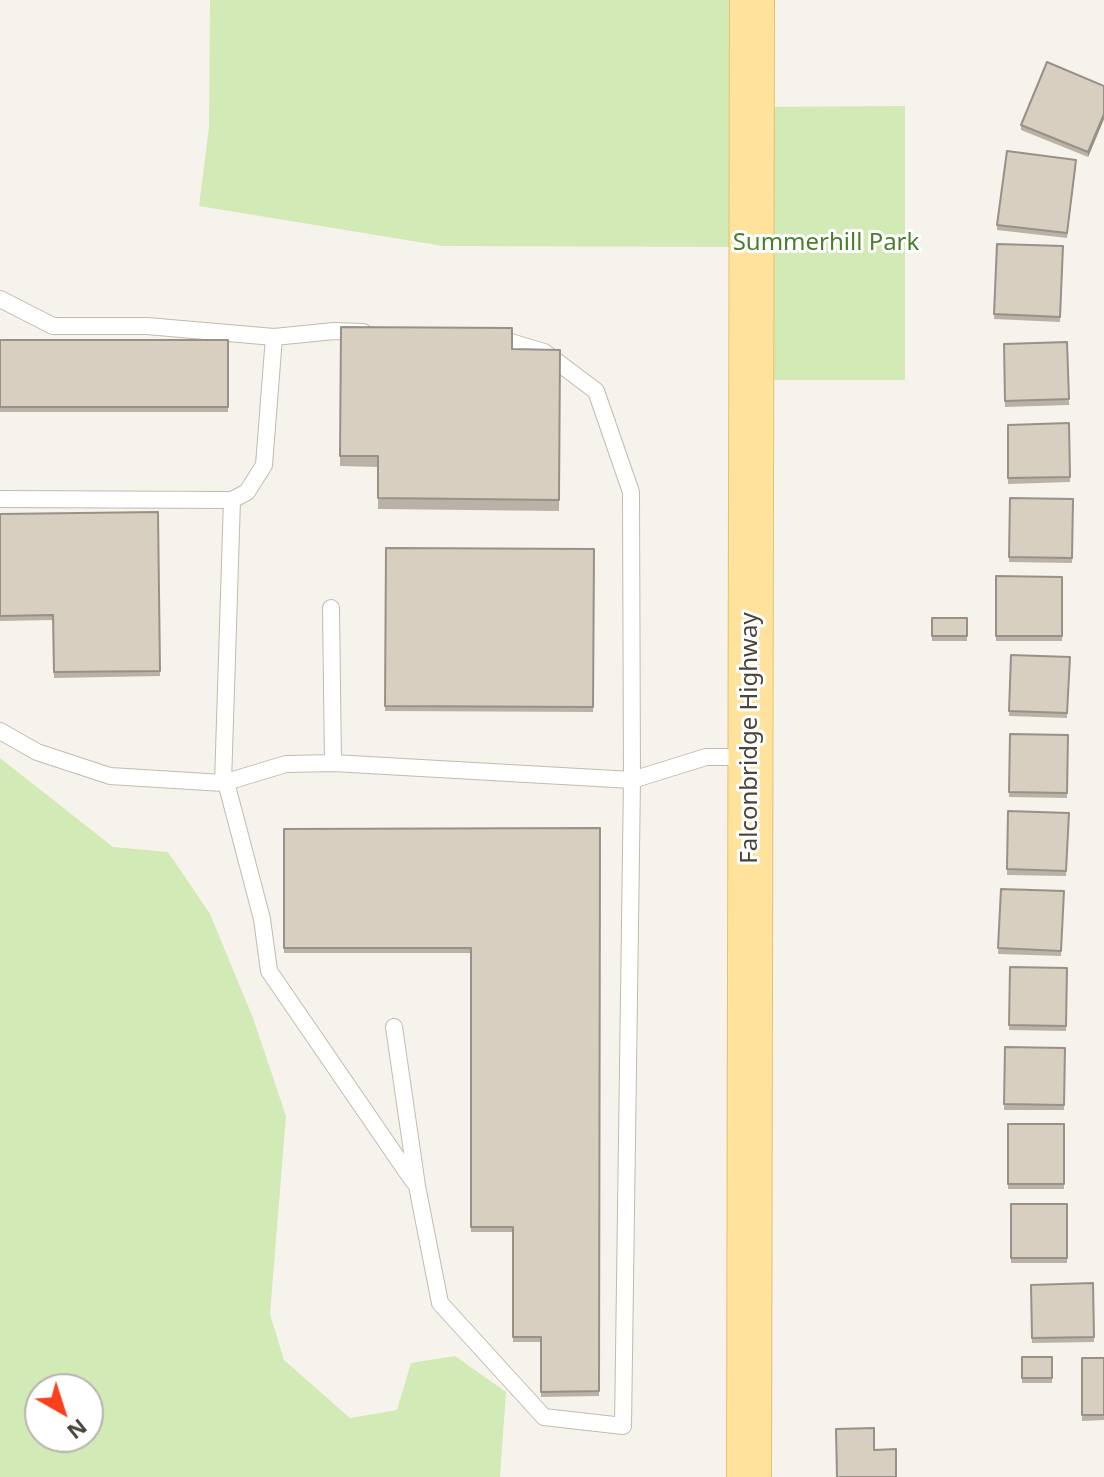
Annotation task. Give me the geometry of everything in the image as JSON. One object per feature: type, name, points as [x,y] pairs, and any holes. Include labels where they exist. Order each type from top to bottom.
[{"type":"main road","name":"Falconbridge Highway","points":[[749,1477],[752,0]]},
{"type":"lane","points":[[0,299],[53,326],[147,326],[274,337],[334,331],[378,333]]},
{"type":"lane","points":[[0,499],[232,500],[247,492],[264,465],[274,337]]},
{"type":"lane","points":[[394,1027],[417,1186],[440,1303],[544,1417],[623,1426],[632,780],[631,492],[596,391],[544,352],[494,337],[480,337]]},
{"type":"lane","points":[[232,500],[225,783],[262,919],[269,971],[417,1186]]},
{"type":"lane","points":[[331,608],[333,763]]},
{"type":"lane","points":[[0,731],[37,752],[110,776],[225,783],[286,764],[333,763],[632,780],[706,757],[750,757]]},
{"type":"green space","name":"Summerhill Park","points":[[210,0],[749,0],[747,107],[905,106],[905,380],[748,380],[747,247],[443,246],[199,206],[209,128]]},
{"type":"green space","points":[[0,758],[113,847],[168,852],[210,914],[253,1018],[286,1116],[270,1314],[284,1360],[350,1418],[397,1410],[411,1363],[455,1356],[506,1392],[500,1477],[0,1477]]},
{"type":"building","points":[[1047,62],[1104,86],[1104,114],[1088,152],[1021,125]]},
{"type":"building","points":[[1007,151],[1076,160],[1067,233],[997,225]]},
{"type":"building","points":[[997,244],[1063,246],[1060,317],[994,314]]},
{"type":"building","points":[[341,327],[512,328],[512,349],[560,350],[559,500],[378,498],[378,456],[340,456]]},
{"type":"building","points":[[0,340],[228,340],[228,407],[0,407]]},
{"type":"building","points":[[1067,342],[1069,399],[1005,401],[1004,344]]},
{"type":"building","points":[[1069,423],[1070,477],[1008,478],[1008,425]]},
{"type":"building","points":[[1010,498],[1073,499],[1072,558],[1009,557]]},
{"type":"building","points":[[158,512],[160,671],[54,672],[53,615],[0,616],[0,514]]},
{"type":"building","points":[[386,548],[594,549],[593,707],[385,706]]},
{"type":"building","points":[[996,576],[1062,577],[1062,636],[996,636]]},
{"type":"building","points":[[932,618],[967,618],[967,636],[932,636]]},
{"type":"building","points":[[1011,655],[1070,657],[1067,713],[1009,711]]},
{"type":"building","points":[[1010,734],[1068,735],[1067,793],[1009,792]]},
{"type":"building","points":[[1008,811],[1069,813],[1066,871],[1007,869]]},
{"type":"building","points":[[600,828],[599,1391],[541,1392],[541,1337],[513,1337],[513,1227],[471,1227],[471,948],[284,948],[284,829]]},
{"type":"building","points":[[1001,889],[1064,891],[1061,951],[998,948]]},
{"type":"building","points":[[1010,967],[1067,968],[1066,1026],[1009,1025]]},
{"type":"building","points":[[1005,1047],[1065,1048],[1064,1105],[1004,1104]]},
{"type":"building","points":[[1008,1124],[1064,1124],[1064,1184],[1008,1184]]},
{"type":"building","points":[[1011,1204],[1067,1204],[1067,1258],[1011,1258]]},
{"type":"building","points":[[1093,1283],[1094,1337],[1032,1338],[1031,1285]]},
{"type":"building","points":[[1022,1357],[1052,1357],[1052,1378],[1022,1378]]},
{"type":"building","points":[[1082,1358],[1104,1358],[1104,1415],[1082,1415]]},
{"type":"building","points":[[874,1428],[874,1450],[896,1449],[896,1477],[837,1477],[836,1429]]}]
